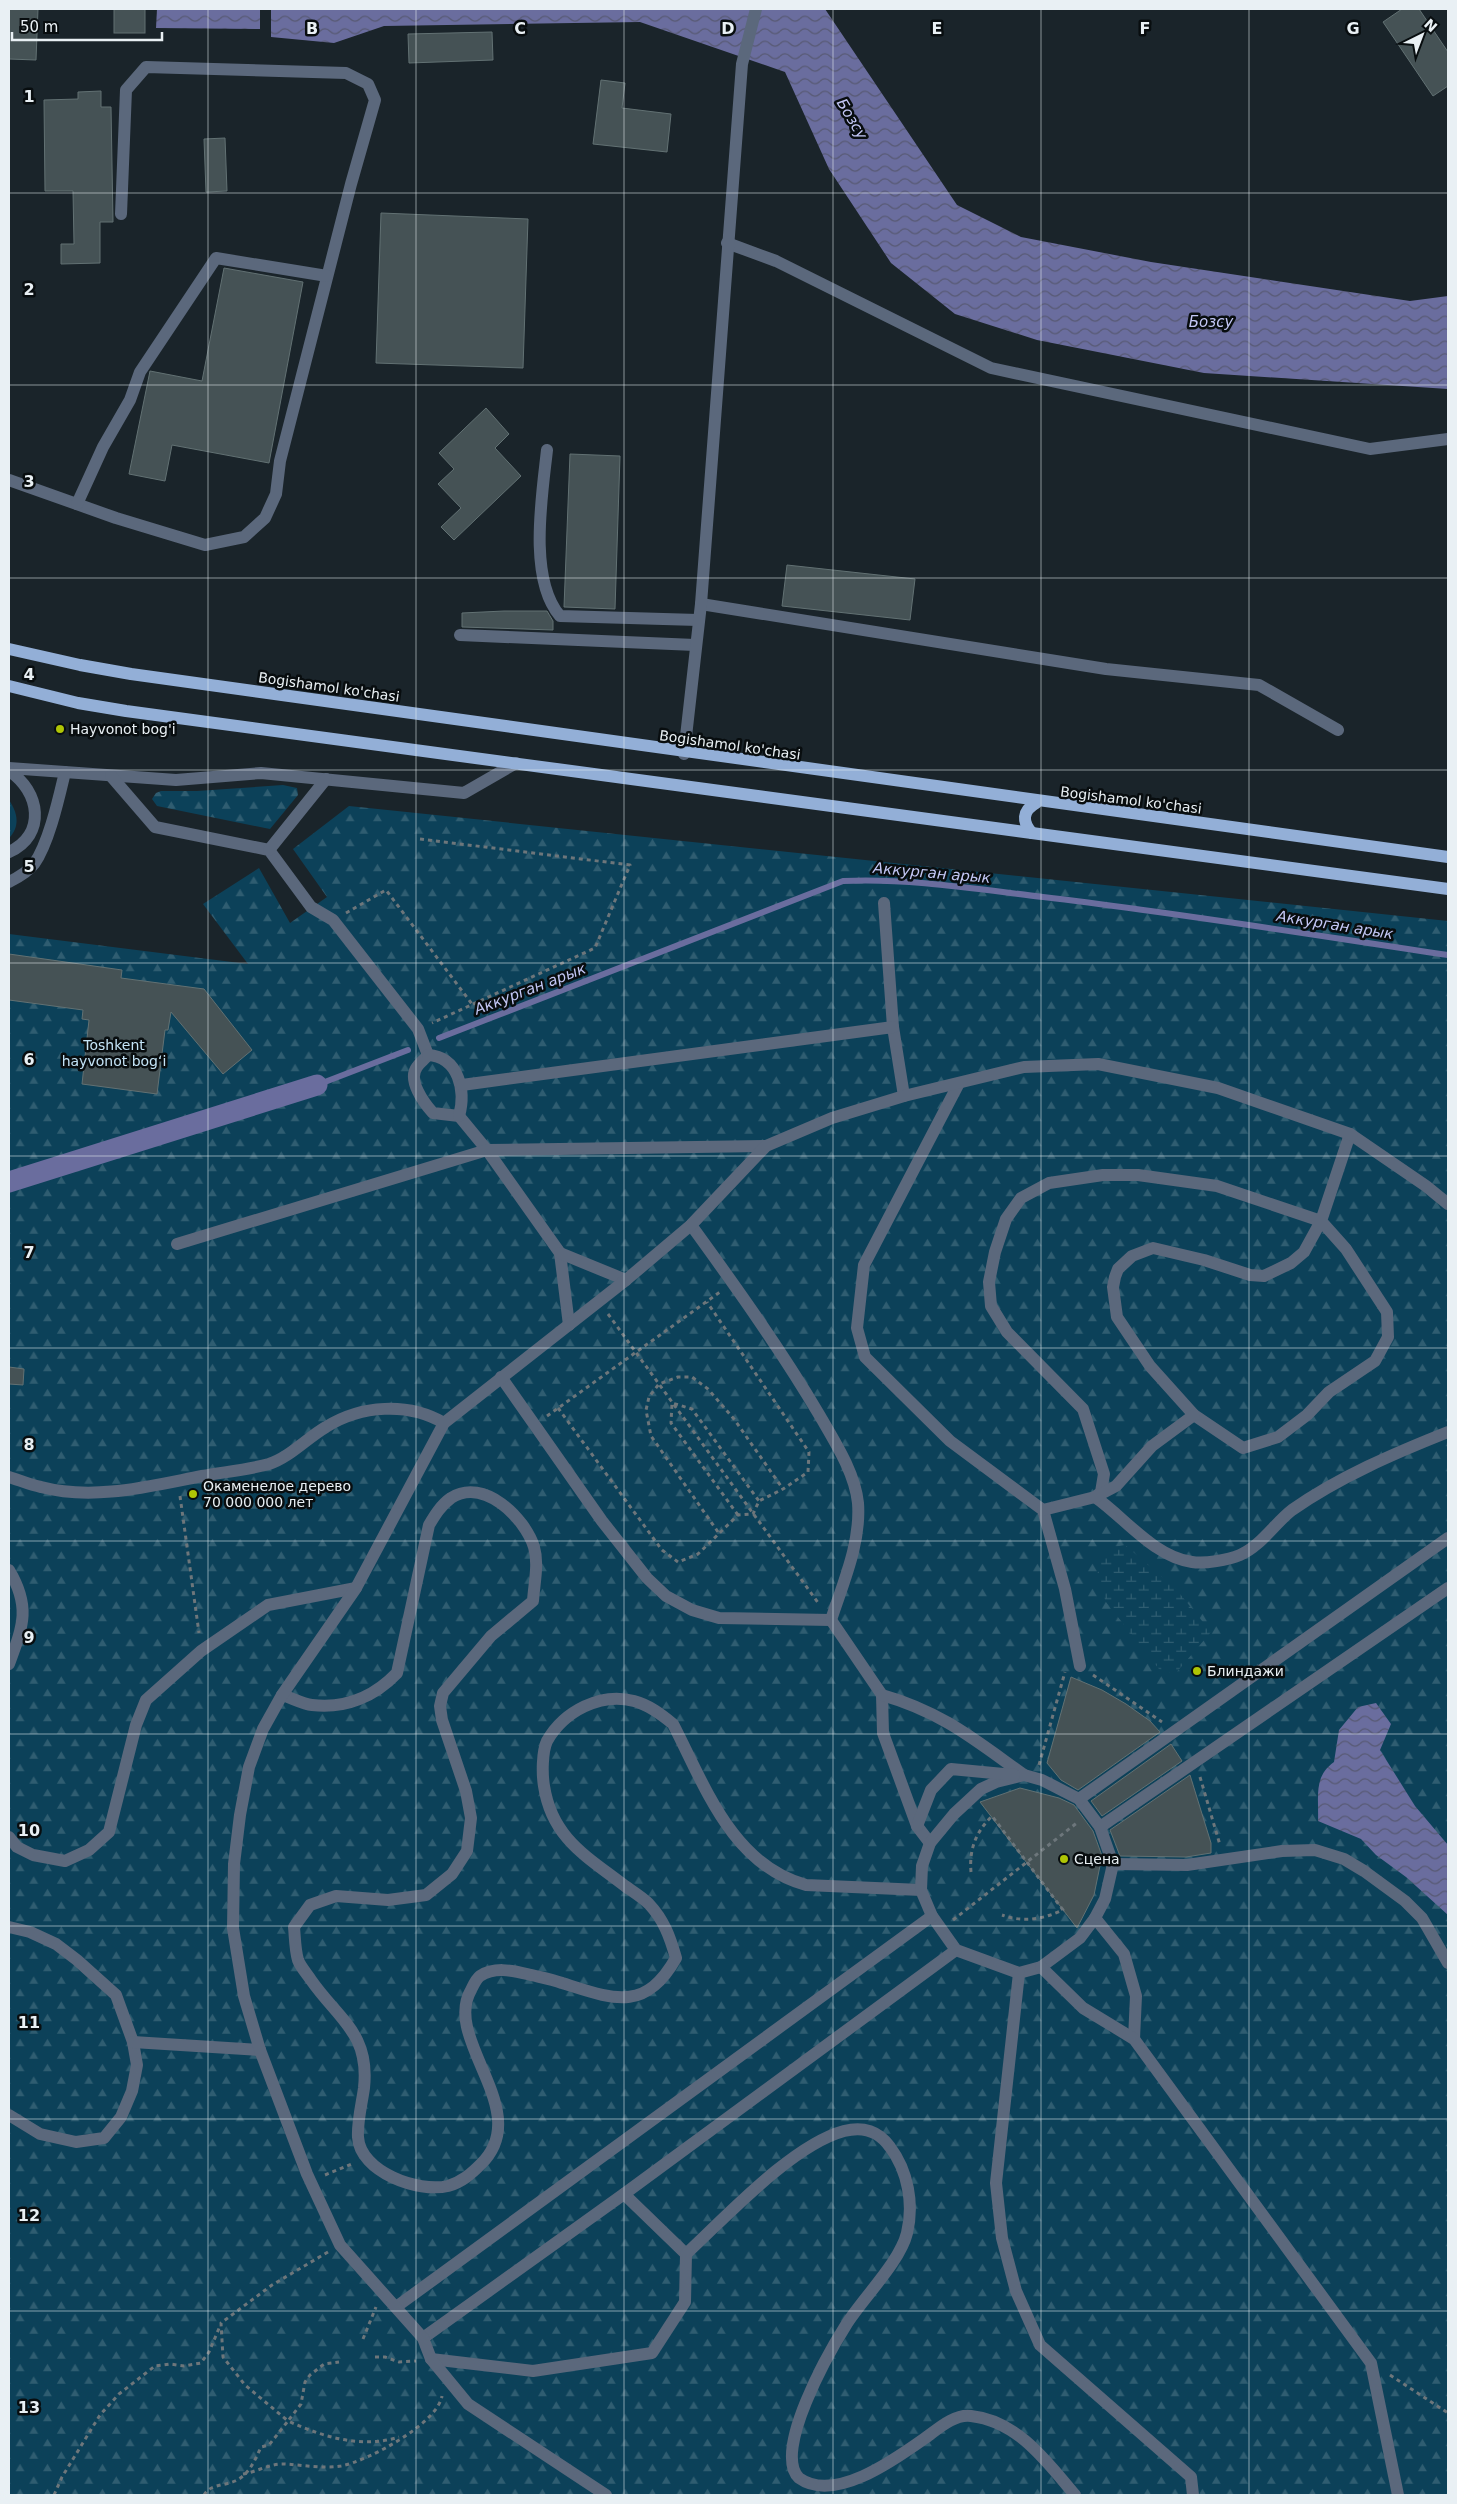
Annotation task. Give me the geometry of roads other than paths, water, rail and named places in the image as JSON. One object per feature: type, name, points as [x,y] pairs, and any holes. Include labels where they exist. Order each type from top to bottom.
[{"type":"main road","name":"Bogishamol ko'chasi","points":[[9,649],[131,674],[684,754],[1036,803],[1448,857]]},
{"type":"main road","points":[[9,686],[78,703],[126,710],[1448,889]]},
{"type":"main road","points":[[1032,833],[1026,825],[1024,816],[1028,808],[1036,803]]},
{"type":"lane","points":[[684,754],[701,604],[742,64],[756,9]]},
{"type":"lane","points":[[9,480],[205,545],[244,537],[265,518],[276,494],[280,461],[327,276],[375,100],[368,84],[346,73],[146,67],[126,90],[121,214]]},
{"type":"lane","points":[[727,243],[776,261],[991,368],[1370,449],[1448,439]]},
{"type":"lane","points":[[77,504],[103,447],[130,400],[140,372],[216,258],[327,276]]},
{"type":"lane","points":[[547,450],[539,531],[545,588],[560,616],[698,620]]},
{"type":"lane","points":[[701,604],[1106,669],[1259,685],[1338,730]]},
{"type":"lane","points":[[460,635],[695,645]]},
{"type":"lane","points":[[9,769],[176,780],[262,773],[464,793],[516,763]]},
{"type":"lane","points":[[9,769],[28,788],[34,801],[35,815],[32,828],[25,840],[9,852]]},
{"type":"lane","points":[[9,882],[34,864],[58,803],[65,772]]},
{"type":"lane","points":[[111,776],[155,827],[269,850],[311,908],[333,920],[418,1029],[428,1055]]},
{"type":"lane","points":[[269,850],[326,780]]},
{"type":"lane","points":[[884,903],[893,1028],[904,1096]]},
{"type":"lane","points":[[462,1085],[893,1028]]},
{"type":"lane","points":[[428,1055],[439,1056],[449,1063],[462,1085],[463,1100],[459,1116]]},
{"type":"lane","points":[[428,1055],[416,1068],[414,1078],[425,1104],[433,1113],[459,1116],[487,1150],[560,1253],[569,1325]]},
{"type":"lane","points":[[177,1244],[487,1150],[766,1146],[832,1118],[904,1096],[958,1085],[1024,1067],[1098,1064],[1218,1088],[1350,1134],[1426,1186],[1448,1204]]},
{"type":"lane","points":[[958,1085],[864,1266],[857,1328],[864,1357],[950,1441],[1042,1510],[1065,1589],[1080,1666]]},
{"type":"lane","points":[[1095,1497],[1101,1492],[1104,1474],[1083,1409],[1007,1332],[991,1306],[989,1282],[995,1252],[1006,1219],[1015,1206],[1021,1198],[1039,1187],[1059,1180],[1103,1175],[1138,1175],[1217,1186],[1321,1221],[1346,1249],[1387,1312],[1388,1337],[1375,1361],[1329,1392],[1307,1415],[1278,1436],[1243,1448],[1194,1415],[1165,1385],[1116,1317],[1113,1287],[1118,1269],[1132,1256],[1153,1248],[1204,1260],[1250,1275],[1264,1276],[1291,1264],[1304,1252],[1321,1221],[1350,1134]]},
{"type":"lane","points":[[606,2495],[468,2404],[431,2359],[423,2338],[396,2308],[382,2296],[340,2245],[310,2182],[260,2050],[244,1996],[233,1928],[234,1864],[249,1767],[263,1729],[282,1695],[356,1588],[444,1422],[599,1302],[691,1225],[766,1146]]},
{"type":"lane","points":[[691,1225],[733,1282],[799,1381],[831,1435],[856,1492],[856,1536],[847,1573],[831,1620]]},
{"type":"lane","points":[[560,1253],[626,1280]]},
{"type":"lane","points":[[501,1377],[602,1521],[647,1578],[666,1596],[685,1607],[719,1618],[831,1620]]},
{"type":"lane","points":[[9,1477],[41,1488],[97,1493],[178,1481],[270,1463],[307,1441],[326,1426],[352,1415],[372,1410],[411,1408],[444,1422]]},
{"type":"lane","points":[[1042,1510],[1095,1497],[1116,1486],[1152,1446],[1194,1415]]},
{"type":"lane","points":[[1095,1497],[1110,1508],[1142,1538],[1168,1553],[1192,1562],[1216,1560],[1241,1554],[1291,1512],[1322,1490],[1448,1432]]},
{"type":"lane","points":[[282,1695],[311,1705],[345,1705],[372,1694],[386,1685],[397,1673],[429,1525],[438,1510],[451,1498],[463,1493],[487,1495],[513,1514],[527,1531],[534,1548],[536,1567],[532,1601],[491,1636],[443,1693],[440,1706],[442,1720],[466,1791],[471,1818],[467,1851],[452,1874],[426,1896],[388,1900],[336,1896],[310,1905],[294,1927],[298,1960],[317,1988],[356,2034],[364,2061],[364,2084],[358,2137],[366,2160],[390,2175],[413,2186],[429,2189],[465,2179],[489,2156],[497,2141],[498,2112],[484,2068],[464,2020],[466,1998],[478,1977],[494,1971],[509,1969],[559,1982],[606,1998],[628,1999],[666,1977],[676,1958],[666,1926],[648,1903],[575,1848],[560,1831],[548,1810],[543,1784],[547,1742],[568,1718],[581,1707],[602,1699],[621,1698],[634,1701],[660,1713],[673,1724],[727,1828],[749,1852],[789,1880],[806,1885],[921,1890]]},
{"type":"lane","points":[[1079,1799],[1448,1538]]},
{"type":"lane","points":[[9,1570],[20,1588],[24,1610],[20,1631],[9,1664]]},
{"type":"lane","points":[[9,1837],[17,1847],[34,1855],[66,1861],[78,1857],[100,1842],[109,1832],[136,1725],[146,1700],[201,1651],[268,1605],[356,1588]]},
{"type":"lane","points":[[1100,1827],[1448,1588]]},
{"type":"lane","points":[[831,1620],[882,1695],[883,1733],[918,1826],[930,1843]]},
{"type":"lane","points":[[882,1695],[913,1704],[954,1725],[1029,1777]]},
{"type":"lane","points":[[918,1826],[931,1790],[951,1769],[1029,1777],[1057,1786],[1079,1799],[1100,1827],[1113,1864],[1105,1899],[1095,1918],[1080,1938],[1041,1967],[1019,1973],[956,1950],[932,1916],[921,1890],[922,1866],[930,1843],[954,1814],[981,1789],[996,1782],[1029,1777]]},
{"type":"lane","points":[[1113,1864],[1187,1865],[1282,1851],[1314,1850],[1344,1859],[1405,1901],[1422,1918],[1448,1962]]},
{"type":"lane","points":[[396,2308],[932,1916]]},
{"type":"lane","points":[[1095,1918],[1124,1954],[1136,1996],[1134,2039]]},
{"type":"lane","points":[[9,1927],[30,1932],[56,1944],[116,1995],[133,2042],[137,2065],[132,2091],[121,2117],[104,2138],[76,2142],[40,2134],[9,2115]]},
{"type":"lane","points":[[423,2338],[624,2194],[956,1950]]},
{"type":"lane","points":[[1041,1967],[1083,2008],[1134,2039],[1371,2363],[1398,2495]]},
{"type":"lane","points":[[1019,1973],[996,2183],[1002,2238],[1016,2291],[1040,2345],[1191,2477],[1194,2495]]},
{"type":"lane","points":[[133,2042],[260,2050]]},
{"type":"lane","points":[[431,2359],[533,2371],[652,2354],[685,2302],[686,2254],[792,2159],[841,2132],[856,2129],[873,2131],[885,2139],[895,2153],[902,2169],[911,2201],[907,2235],[899,2251],[846,2325],[796,2425],[790,2464],[796,2476],[806,2485],[822,2490],[842,2489],[877,2471],[944,2424],[959,2417],[969,2416],[999,2424],[1018,2435],[1043,2458],[1075,2495]]},
{"type":"lane","points":[[624,2194],[686,2254]]},
{"type":"water","points":[[157,9],[260,9],[260,29],[156,28]]},
{"type":"water","name":"Бозсу","points":[[271,9],[825,9],[957,205],[1021,237],[1151,262],[1410,301],[1448,296],[1448,389],[1204,373],[1037,340],[955,314],[891,263],[829,169],[785,72],[640,22],[384,26],[334,43],[271,37]]},
{"type":"water","points":[[1376,1703],[1391,1724],[1380,1750],[1415,1806],[1448,1845],[1448,1915],[1406,1877],[1376,1855],[1361,1839],[1318,1821],[1320,1781],[1327,1768],[1334,1762],[1339,1730],[1358,1707]]},
{"type":"waterway","name":"Аккурган арык","points":[[439,1038],[843,881],[893,881],[968,888],[1246,924],[1448,955]]},
{"type":"waterway","name":"Аккурган арык","points":[[317,1085],[408,1050]]},
{"type":"waterway","points":[[9,1182],[317,1085]]},
{"type":"place","name":"Hayvonot bog'i","points":[[60,729]]},
{"type":"place","name":"Окаменелое дерево 70 000 000 лет","points":[[193,1494]]},
{"type":"place","name":"Блиндажи","points":[[1197,1671]]},
{"type":"place","name":"Сцена","points":[[1064,1859]]},
{"type":"park label","name":"Toshkent hayvonot bogʻi","points":[[114,1054]]}]
